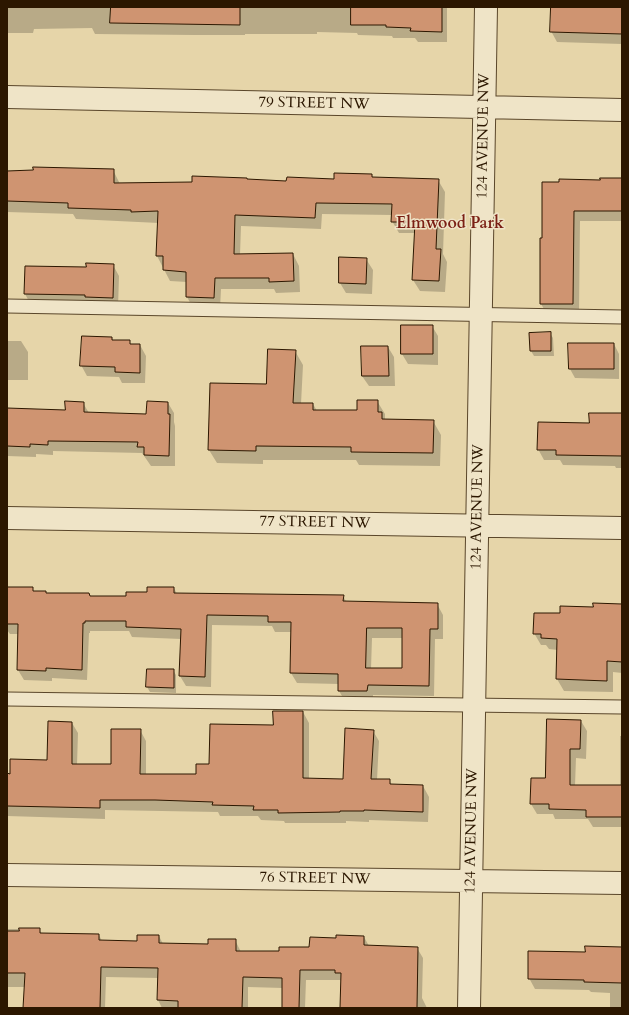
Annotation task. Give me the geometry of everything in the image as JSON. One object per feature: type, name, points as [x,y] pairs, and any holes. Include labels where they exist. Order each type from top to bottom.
[{"type":"street","name":"124 AVENUE NW","points":[[469,1008],[486,7]]},
{"type":"street","name":"79 STREET NW","points":[[7,97],[622,110]]},
{"type":"street","name":"77 STREET NW","points":[[7,518],[622,528]]},
{"type":"street","name":"76 STREET NW","points":[[7,875],[622,883]]},
{"type":"lane","points":[[7,306],[622,316]]},
{"type":"lane","points":[[7,698],[622,707]]},
{"type":"building","points":[[111,7],[240,7],[240,25],[110,23]]},
{"type":"building","points":[[351,7],[442,7],[442,32],[410,31],[411,28],[386,27],[386,25],[351,25]]},
{"type":"building","points":[[551,7],[622,7],[622,34],[550,32]]},
{"type":"building","points":[[33,167],[114,169],[114,183],[192,182],[192,176],[286,181],[287,177],[334,179],[334,173],[372,174],[372,177],[439,179],[436,249],[441,249],[439,281],[412,280],[415,222],[391,222],[392,204],[316,203],[315,218],[235,215],[234,254],[293,253],[294,281],[269,282],[269,278],[215,278],[214,298],[186,297],[186,272],[163,270],[163,256],[156,256],[158,211],[131,212],[131,210],[68,208],[68,203],[7,201],[7,171],[33,170]]},
{"type":"building","points":[[600,178],[622,178],[622,211],[574,211],[573,304],[540,304],[542,182],[559,182],[559,179],[600,180]]},
{"type":"building","points":[[339,257],[367,258],[366,284],[339,283]]},
{"type":"building","points":[[86,263],[114,264],[113,298],[85,297],[85,295],[24,294],[25,266],[86,267]]},
{"type":"building","points":[[401,325],[433,325],[433,354],[401,354]]},
{"type":"building","points":[[551,332],[551,351],[530,351],[529,333]]},
{"type":"building","points":[[82,336],[112,337],[112,340],[130,340],[130,344],[140,344],[140,373],[115,372],[115,367],[80,366]]},
{"type":"building","points":[[568,343],[614,343],[614,369],[569,369]]},
{"type":"building","points":[[361,346],[388,346],[389,376],[362,376]]},
{"type":"building","points":[[268,349],[296,350],[293,403],[313,403],[313,410],[357,410],[357,400],[378,400],[378,412],[382,412],[382,419],[434,420],[433,453],[351,452],[351,447],[256,446],[256,451],[208,450],[210,383],[266,384]]},
{"type":"building","points":[[65,401],[84,402],[84,412],[146,414],[147,401],[168,402],[168,414],[170,414],[169,456],[144,455],[144,447],[137,447],[138,442],[48,441],[48,445],[30,444],[30,447],[7,446],[7,408],[65,410]]},
{"type":"building","points":[[589,413],[622,413],[622,456],[556,455],[556,450],[537,450],[538,422],[589,423]]},
{"type":"building","points":[[7,587],[33,587],[33,591],[46,591],[46,593],[89,593],[90,596],[126,596],[126,592],[147,592],[147,587],[174,587],[174,593],[344,595],[343,601],[438,603],[438,629],[430,629],[429,686],[368,685],[367,691],[338,691],[338,674],[290,673],[291,622],[268,622],[268,616],[207,615],[205,677],[179,676],[181,629],[126,627],[126,621],[85,621],[85,623],[83,623],[82,670],[46,668],[46,671],[17,670],[18,624],[7,624]],"holes":[[[367,628],[402,628],[402,668],[366,668]]]},
{"type":"building","points":[[593,603],[622,604],[622,662],[607,661],[607,681],[556,679],[557,639],[541,638],[541,634],[533,634],[534,613],[560,613],[560,606],[593,607]]},
{"type":"building","points":[[147,669],[174,669],[174,688],[146,687]]},
{"type":"building","points":[[273,711],[303,711],[303,778],[343,779],[345,728],[374,730],[371,779],[390,779],[390,784],[423,785],[423,812],[364,810],[278,813],[278,810],[253,810],[254,806],[212,805],[213,802],[155,800],[100,800],[100,808],[7,806],[7,773],[10,774],[10,759],[47,760],[48,721],[72,722],[72,764],[111,764],[111,729],[141,729],[140,774],[196,774],[196,764],[209,764],[210,724],[273,725]]},
{"type":"building","points":[[547,719],[581,720],[580,749],[570,749],[570,785],[622,785],[622,817],[586,817],[586,810],[549,809],[549,804],[530,804],[531,778],[545,778]]},
{"type":"building","points":[[19,928],[40,928],[40,933],[99,934],[99,940],[137,941],[137,935],[159,935],[159,943],[208,944],[208,939],[236,939],[236,951],[279,951],[279,947],[309,947],[310,937],[336,938],[336,935],[364,936],[364,945],[418,947],[417,1008],[340,1008],[341,973],[335,973],[335,970],[300,970],[299,1008],[282,1008],[282,978],[243,977],[242,1008],[178,1008],[178,1001],[157,1000],[158,968],[101,967],[100,1008],[23,1008],[25,973],[7,973],[7,931],[19,931]]},
{"type":"building","points":[[585,946],[622,947],[622,983],[584,982],[584,980],[528,979],[528,951],[585,952]]},
{"type":"district","name":"Elmwood Park","points":[[450,224]]}]
